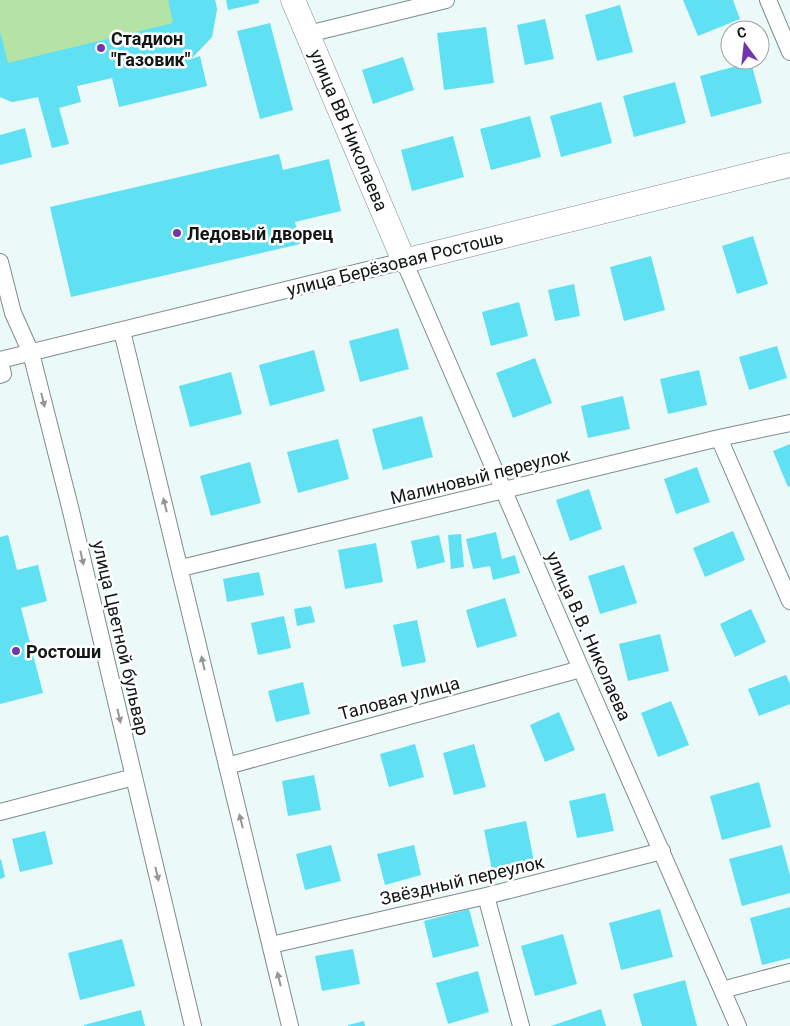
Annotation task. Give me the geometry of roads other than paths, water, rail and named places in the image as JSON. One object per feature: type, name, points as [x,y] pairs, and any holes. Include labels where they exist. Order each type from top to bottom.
[{"type":"street","name":"улица ВВ Николаева","points":[[293,0],[404,261]]},
{"type":"street","points":[[308,34],[446,0]]},
{"type":"street","points":[[768,0],[790,52]]},
{"type":"street","name":"улица Берёзовая Ростошь","points":[[0,375],[3,374],[0,360],[790,165]]},
{"type":"street","name":"улица В.В. Николаева","points":[[404,261],[738,1026]]},
{"type":"street","name":"улица Цветной бульвар","points":[[0,262],[13,313],[31,352],[70,507],[193,1026]]},
{"type":"street","points":[[122,331],[290,1026]]},
{"type":"street","name":"Малиновый переулок","points":[[180,568],[719,438],[790,423]]},
{"type":"street","points":[[719,438],[790,600]]},
{"type":"street","name":"Таловая улица","points":[[227,766],[581,669]]},
{"type":"street","points":[[0,812],[134,777]]},
{"type":"street","name":"Звёздный переулок","points":[[271,945],[486,896],[662,851]]},
{"type":"street","points":[[486,896],[521,1026]]},
{"type":"street","points":[[722,990],[790,972]]},
{"type":"place","name":"Стадион \"Газовик\"","points":[[101,48]]},
{"type":"place","name":"Ледовый дворец","points":[[177,233]]},
{"type":"place","name":"Ростоши","points":[[16,651]]}]
